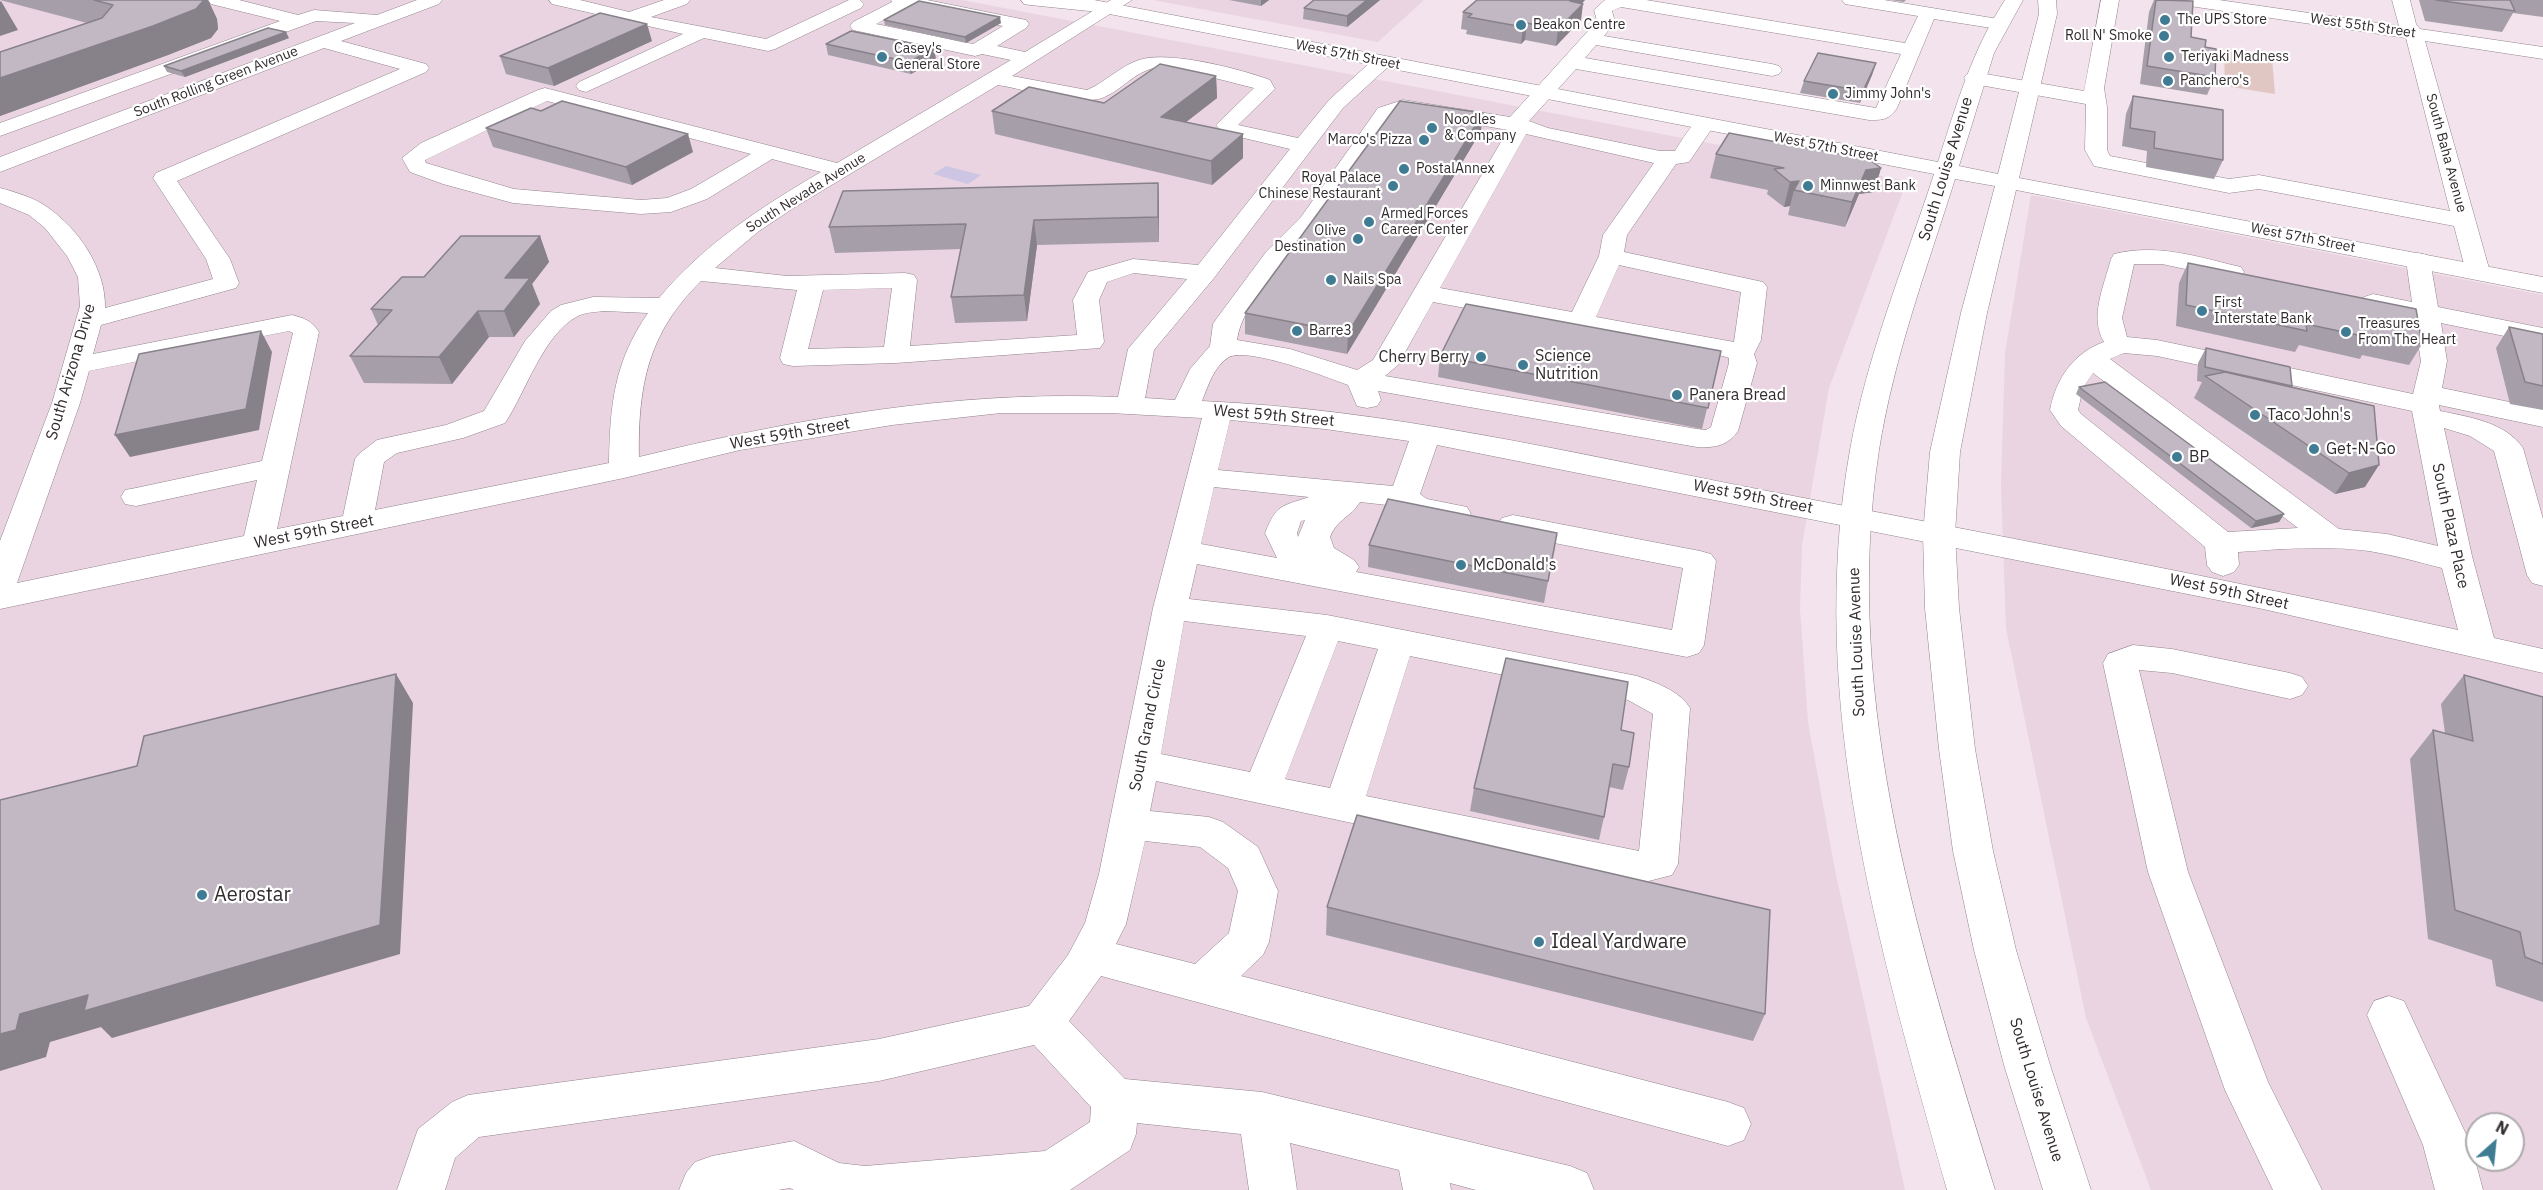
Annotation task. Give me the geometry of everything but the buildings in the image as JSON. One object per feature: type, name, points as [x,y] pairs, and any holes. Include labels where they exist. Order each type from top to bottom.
[{"type":"street","points":[[217,0],[382,19]]},
{"type":"street","name":"South Rolling Green Avenue","points":[[0,165],[433,0]]},
{"type":"street","points":[[558,0],[637,15],[702,32],[768,45],[860,2]]},
{"type":"street","points":[[637,15],[665,0]]},
{"type":"street","points":[[637,15],[661,9],[681,0]]},
{"type":"street","points":[[835,0],[860,2]]},
{"type":"street","name":"West 57th Street","points":[[1030,0],[1115,4]]},
{"type":"street","name":"West 57th Street","points":[[1074,0],[1115,4],[1382,62],[2543,285]]},
{"type":"street","points":[[1360,380],[1384,366],[1518,124],[1606,22],[1603,10],[1610,4],[1623,0],[1911,50]]},
{"type":"street","points":[[1851,0],[1998,24]]},
{"type":"street","name":"South Louise Avenue","points":[[1971,1190],[1909,972],[1878,836],[1862,741],[1852,595],[1856,517],[1878,383],[1974,78],[1998,24],[2014,0]]},
{"type":"street","name":"South Louise Avenue","points":[[2047,0],[2048,14],[1974,313],[1945,452],[1939,534],[1942,608],[1955,737],[1973,851],[1995,950],[2027,1065],[2067,1190]]},
{"type":"street","points":[[2110,0],[2095,70],[2094,88],[2096,150],[2102,161],[2229,186],[2259,182],[2465,221]]},
{"type":"street","name":"West 55th Street","points":[[2183,0],[2543,53]]},
{"type":"street","points":[[2331,0],[2334,22]]},
{"type":"street","name":"South Baha Avenue","points":[[2401,0],[2407,24],[2414,34],[2478,272]]},
{"type":"street","points":[[903,1],[932,8],[1020,24],[975,51],[944,41],[892,30],[852,33],[903,1]]},
{"type":"street","name":"South Nevada Avenue","points":[[624,469],[624,415],[628,381],[638,352],[666,306],[693,273],[729,242],[760,220],[1115,4]]},
{"type":"street","points":[[0,130],[306,12]]},
{"type":"street","points":[[1572,62],[1882,114],[1887,108],[1929,13]]},
{"type":"street","points":[[1605,19],[1627,23]]},
{"type":"street","points":[[1897,27],[1920,31]]},
{"type":"street","points":[[586,86],[702,32]]},
{"type":"street","points":[[1591,39],[1772,70]]},
{"type":"street","points":[[89,320],[227,283],[218,259],[165,177],[419,68],[322,42]]},
{"type":"street","points":[[980,48],[1028,57]]},
{"type":"street","points":[[1759,94],[1783,50]]},
{"type":"street","points":[[994,78],[1088,96],[1098,94],[1144,64],[1161,62],[1255,81],[1263,84],[1265,90],[1226,125],[1230,129],[1304,146]]},
{"type":"street","points":[[1130,406],[1141,350],[1205,273],[1336,104],[1382,62]]},
{"type":"street","points":[[1881,67],[1902,70]]},
{"type":"street","points":[[1974,78],[2095,99]]},
{"type":"street","points":[[769,152],[699,194],[670,205],[641,207],[513,196],[451,179],[418,167],[413,158],[429,148],[545,94],[769,152],[842,171]]},
{"type":"street","points":[[1611,256],[1754,287],[1748,340],[1742,354],[1743,363],[1724,431],[1712,439],[1360,380],[1309,361],[1238,347],[1223,349],[1226,324],[1275,257],[1309,222],[1385,112],[1403,106],[1484,122],[1518,124],[1543,132],[1660,158],[1681,157],[1705,124]]},
{"type":"street","points":[[1581,321],[1611,256],[1615,235],[1670,157]]},
{"type":"street","name":"South Arizona Drive","points":[[0,195],[37,210],[53,223],[78,254],[90,277],[93,306],[66,403],[0,585]]},
{"type":"street","points":[[2120,346],[2110,332],[2109,318],[2123,259],[2130,256],[2168,259],[2250,276]]},
{"type":"street","points":[[2418,260],[2434,361],[2426,405]]},
{"type":"street","points":[[812,282],[793,358],[896,355],[1091,342],[1086,300],[1097,277],[1133,266],[1205,273]]},
{"type":"street","points":[[693,273],[787,283],[905,280],[896,355]]},
{"type":"street","points":[[1426,293],[1730,349],[1742,354]]},
{"type":"street","points":[[2355,298],[2543,336]]},
{"type":"street","points":[[357,523],[370,459],[387,446],[453,432],[495,417],[541,336],[568,310],[592,305],[666,306]]},
{"type":"street","points":[[76,365],[292,323],[301,327],[306,332],[258,543]]},
{"type":"street","points":[[2458,561],[2385,544],[2332,539],[2274,539],[2221,543],[2071,420],[2064,411],[2066,395],[2082,364],[2120,346],[2157,348],[2426,405],[2543,418]]},
{"type":"street","name":"South Grand Circle","points":[[1042,1023],[1090,955],[1105,924],[1119,874],[1170,608],[1202,477],[1204,367],[1223,349]]},
{"type":"street","points":[[2092,359],[2332,539]]},
{"type":"street","points":[[1360,380],[1368,404],[1363,425]]},
{"type":"street","name":"West 59th Street","points":[[0,598],[624,469],[740,441],[892,416],[1001,405],[1130,406],[1202,409],[1363,425],[1473,442],[2225,591],[2543,661]]},
{"type":"street","points":[[2426,405],[2493,435],[2508,448],[2543,575]]},
{"type":"street","name":"South Plaza Place","points":[[2426,405],[2462,585],[2479,646]]},
{"type":"street","points":[[1404,497],[1426,435]]},
{"type":"street","points":[[136,497],[276,467]]},
{"type":"street","points":[[1184,551],[1687,645],[1700,561],[1418,507],[1404,497],[1355,496],[1273,484],[1202,477]]},
{"type":"street","points":[[1261,565],[1273,484]]},
{"type":"street","points":[[1355,496],[1327,501],[1288,515],[1281,532],[1292,556],[1318,565],[1343,567],[1562,612],[1580,625]]},
{"type":"street","points":[[2221,543],[2225,591]]},
{"type":"street","points":[[1140,764],[1637,868],[1658,864],[1672,708],[1637,689],[1327,627],[1170,608]]},
{"type":"street","points":[[1262,789],[1327,627]]},
{"type":"street","points":[[1342,806],[1398,641]]},
{"type":"street","points":[[2290,686],[2172,661],[2133,657],[2120,663],[2168,872],[2248,1090],[2298,1190]]},
{"type":"street","points":[[1129,824],[1209,832],[1244,858],[1258,891],[1248,942],[1203,984]]},
{"type":"street","points":[[1090,955],[1728,1124]]},
{"type":"street","points":[[2389,1015],[2447,1145],[2459,1190]]},
{"type":"street","points":[[421,1190],[435,1145],[468,1117],[879,1060],[1042,1023],[1114,1099],[1262,1114],[1423,1171],[1570,1190]]},
{"type":"street","points":[[703,1190],[712,1179],[794,1164],[833,1186],[865,1190],[1052,1174],[1113,1134],[1114,1099]]},
{"type":"street","points":[[1262,1114],[1273,1190]]},
{"type":"shaded area","points":[[0,0],[962,0],[1907,181],[1829,388],[1802,545],[1800,609],[1808,722],[1835,870],[1905,1190],[0,1190]]},
{"type":"shaded area","points":[[1153,0],[1424,0],[1378,42]]},
{"type":"shaded area","points":[[2224,51],[2272,58],[2275,94],[2225,86]]},
{"type":"shaded area","points":[[946,166],[981,175],[968,184],[933,174]]},
{"type":"shaded area","points":[[2031,195],[2543,295],[2543,1190],[2151,1190],[2086,1018],[2006,628],[2001,484],[2005,353]]},
{"type":"place","name":"The UPS Store","points":[[2165,20]]},
{"type":"place","name":"Beakon Centre","points":[[1521,25]]},
{"type":"place","name":"Roll N' Smoke","points":[[2164,36]]},
{"type":"place","name":"Casey's General Store","points":[[882,57]]},
{"type":"place","name":"Teriyaki Madness","points":[[2169,57]]},
{"type":"place","name":"Panchero's","points":[[2168,81]]},
{"type":"place","name":"Jimmy John's","points":[[1833,94]]},
{"type":"place","name":"Noodles & Company","points":[[1432,128]]},
{"type":"place","name":"Marco's Pizza","points":[[1424,140]]},
{"type":"place","name":"PostalAnnex","points":[[1404,169]]},
{"type":"place","name":"Royal Palace Chinese Restaurant","points":[[1393,186]]},
{"type":"place","name":"Minnwest Bank","points":[[1808,186]]},
{"type":"place","name":"Armed Forces Career Center","points":[[1369,222]]},
{"type":"place","name":"Olive Destination","points":[[1358,239]]},
{"type":"place","name":"Nails Spa","points":[[1331,280]]},
{"type":"place","name":"First Interstate Bank","points":[[2202,311]]},
{"type":"place","name":"Barre3","points":[[1297,331]]},
{"type":"place","name":"Treasures From The Heart","points":[[2346,332]]},
{"type":"place","name":"Cherry Berry","points":[[1481,357]]},
{"type":"place","name":"Science Nutrition","points":[[1523,365]]},
{"type":"place","name":"Panera Bread","points":[[1677,395]]},
{"type":"place","name":"Taco John's","points":[[2255,415]]},
{"type":"place","name":"Get-N-Go","points":[[2314,449]]},
{"type":"place","name":"BP","points":[[2177,457]]},
{"type":"place","name":"McDonald's","points":[[1461,565]]},
{"type":"place","name":"Aerostar","points":[[202,895]]},
{"type":"place","name":"Ideal Yardware","points":[[1539,942]]}]
